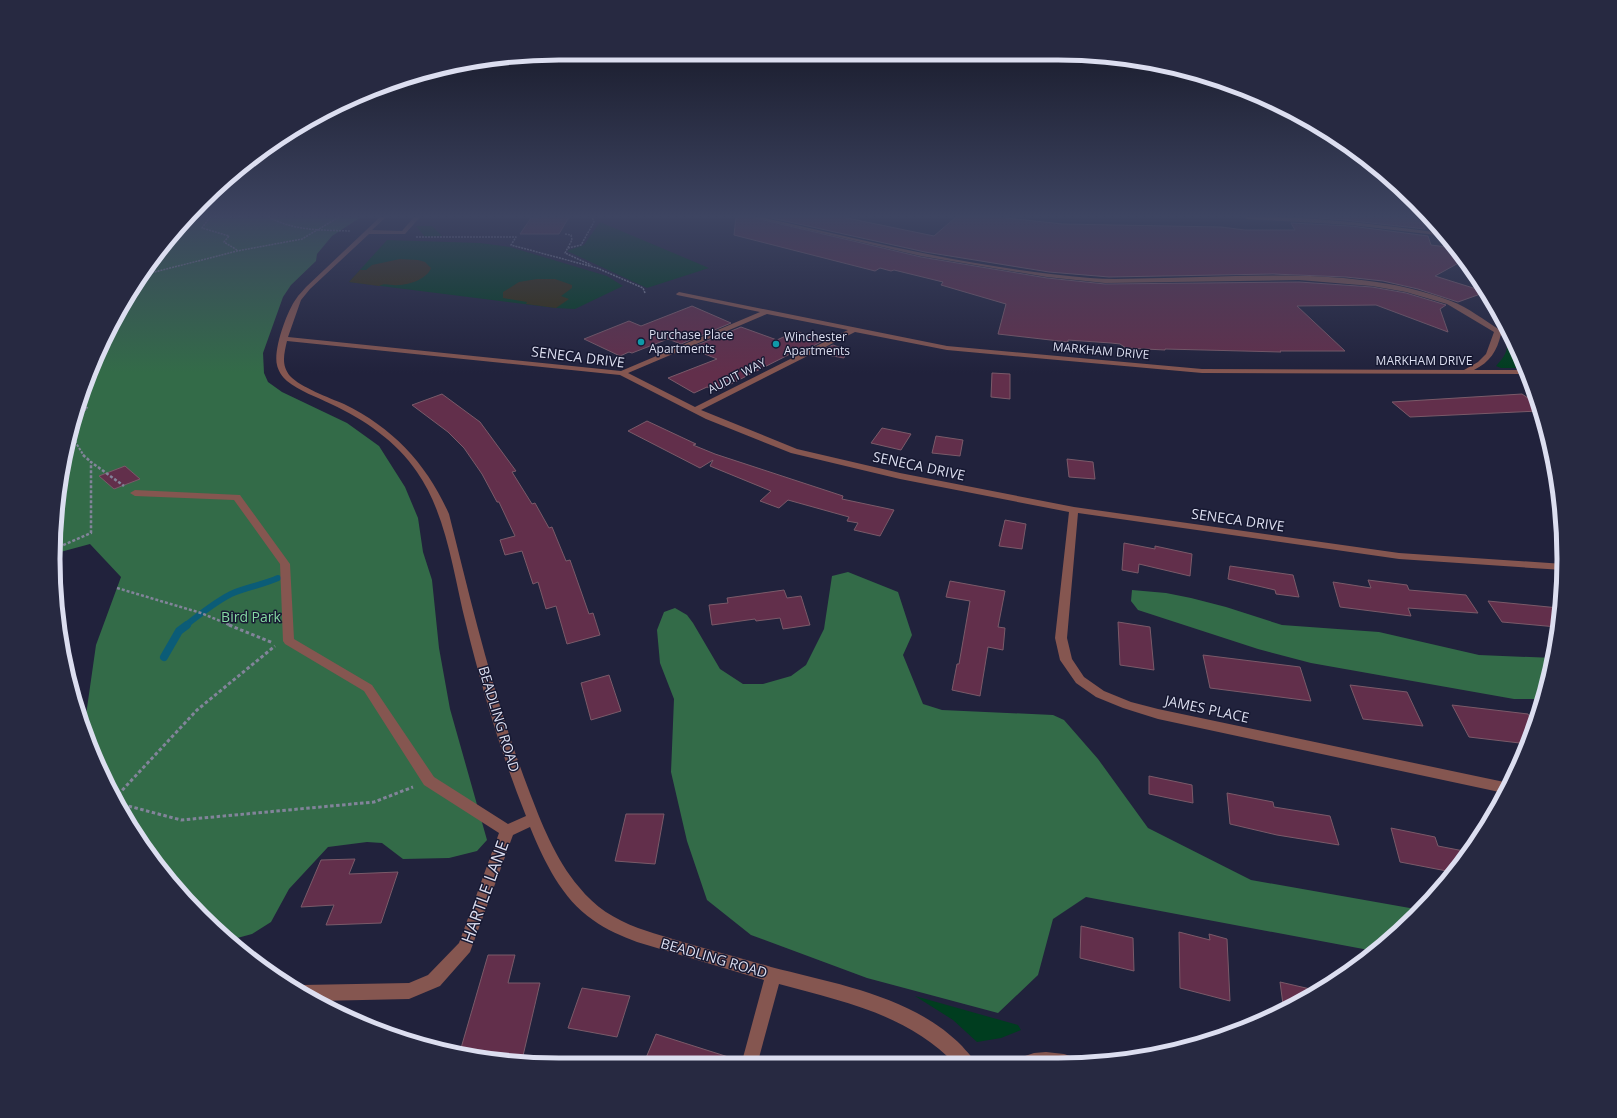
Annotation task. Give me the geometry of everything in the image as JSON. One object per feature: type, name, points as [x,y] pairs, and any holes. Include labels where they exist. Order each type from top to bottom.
[{"type":"street","name":"BEADLING ROAD","points":[[328,269],[298,299],[280,356],[280,364],[283,372],[289,379],[358,414],[397,441],[425,473],[436,492],[444,514],[498,725],[534,819],[552,859],[570,889],[598,916],[636,934],[774,975],[864,999],[906,1015],[936,1034],[961,1058]]},
{"type":"street","points":[[997,269],[1091,280],[1357,280],[1399,288],[1443,300],[1503,333]]},
{"type":"street","name":"MARKHAM DRIVE","points":[[679,294],[947,348],[1202,371],[1521,372]]},
{"type":"street","points":[[622,374],[766,312]]},
{"type":"street","name":"AUDIT WAY","points":[[694,410],[853,330]]},
{"type":"street","points":[[1463,372],[1484,362],[1493,352],[1498,331]]},
{"type":"street","name":"SENECA DRIVE","points":[[285,339],[622,374],[694,410],[794,451],[900,476],[1074,510],[1399,556],[1557,566]]},
{"type":"street","points":[[135,493],[237,497],[285,564],[289,640],[368,688],[429,781],[507,831]]},
{"type":"street","name":"JAMES PLACE","points":[[1074,510],[1061,638],[1066,660],[1080,680],[1100,694],[1127,705],[1158,714],[1502,787]]},
{"type":"street","name":"HARTLE LANE","points":[[312,993],[409,992],[434,981],[465,948],[507,831],[534,819]]},
{"type":"street","points":[[751,1058],[774,975]]},
{"type":"path","points":[[150,273],[166,269]]},
{"type":"path","points":[[600,269],[643,288],[645,293]]},
{"type":"path","points":[[82,412],[87,408],[84,406]]},
{"type":"path","points":[[75,440],[84,458],[135,493]]},
{"type":"path","points":[[60,546],[91,533],[91,462]]},
{"type":"path","points":[[117,588],[201,613],[277,645],[197,710],[119,794]]},
{"type":"path","points":[[125,805],[181,820],[374,802],[429,781]]},
{"type":"green space","name":"Bird Park","points":[[153,269],[307,269],[291,285],[283,297],[263,353],[264,373],[268,382],[282,392],[347,423],[379,446],[405,487],[418,518],[423,552],[432,580],[439,648],[450,709],[487,840],[477,851],[449,858],[403,859],[382,843],[367,842],[328,847],[289,889],[271,922],[252,934],[235,939],[206,912],[184,888],[163,863],[144,836],[111,780],[86,719],[96,645],[121,577],[90,544],[60,552],[64,494],[77,430],[86,399],[111,338],[127,309]]},
{"type":"green space","points":[[361,269],[584,269],[607,276],[623,286],[575,309],[556,308],[349,282]]},
{"type":"green space","points":[[606,269],[705,269],[647,288]]},
{"type":"green space","points":[[1506,340],[1519,368],[1501,368],[1496,366],[1505,354],[1507,347]]},
{"type":"green space","points":[[848,572],[898,592],[912,635],[903,655],[923,704],[942,710],[1053,715],[1064,720],[1098,759],[1148,828],[1251,880],[1414,909],[1368,950],[1086,897],[1053,919],[1038,975],[998,1013],[867,978],[751,935],[707,900],[687,841],[671,772],[674,699],[660,663],[657,630],[664,612],[675,608],[687,615],[693,623],[720,669],[743,684],[763,684],[791,676],[806,665],[824,629],[832,576]]},
{"type":"green space","points":[[1132,590],[1166,593],[1226,607],[1282,625],[1379,632],[1479,655],[1547,658],[1537,699],[1514,699],[1311,663],[1258,649],[1138,610],[1131,601]]},
{"type":"green space","points":[[915,996],[1018,1025],[1021,1030],[1001,1038],[977,1042],[953,1020]]},
{"type":"sand","points":[[430,269],[426,275],[417,281],[402,285],[384,284],[379,286],[349,282],[360,270]]},
{"type":"sand","points":[[537,279],[555,279],[572,285],[572,288],[561,296],[569,299],[556,308],[526,304],[527,302],[503,298],[503,292],[519,282]]},
{"type":"building","points":[[884,269],[994,269],[1047,278],[1105,284],[1299,282],[1372,287],[1406,293],[1446,305],[1440,309],[1448,332],[1376,305],[1297,306],[1345,351],[1280,351],[1281,352],[1165,350],[1126,348],[1120,344],[1111,343],[1068,340],[1068,342],[998,334],[1006,304],[941,285],[943,282],[894,270],[891,271]]},
{"type":"building","points":[[1031,269],[1447,269],[1435,276],[1477,289],[1480,294],[1458,302],[1418,289],[1383,281],[1346,277],[1273,274],[1109,277]]},
{"type":"building","points":[[692,306],[731,323],[681,344],[668,339],[620,356],[584,339],[629,321],[641,326]]},
{"type":"building","points":[[741,327],[777,340],[796,331],[823,341],[803,351],[798,350],[717,391],[707,387],[694,393],[668,378],[717,359],[690,348]]},
{"type":"building","points":[[833,345],[846,350],[844,358],[816,353]]},
{"type":"building","points":[[992,373],[1010,374],[1010,399],[991,397]]},
{"type":"building","points":[[442,394],[480,422],[516,471],[512,472],[532,504],[535,503],[549,528],[552,527],[566,561],[570,560],[589,614],[593,613],[600,635],[567,644],[556,606],[546,609],[538,582],[533,584],[522,551],[505,555],[500,540],[515,536],[499,502],[497,502],[482,474],[464,448],[448,432],[412,405]]},
{"type":"building","points":[[1522,394],[1531,400],[1535,411],[1410,417],[1392,402]]},
{"type":"building","points":[[647,421],[696,444],[693,445],[715,454],[843,496],[842,499],[894,510],[880,536],[854,530],[858,523],[847,521],[849,517],[788,500],[779,508],[760,501],[771,491],[710,466],[713,460],[700,468],[628,431]]},
{"type":"building","points":[[882,428],[911,434],[901,450],[871,443]]},
{"type":"building","points":[[936,436],[963,440],[960,456],[932,453]]},
{"type":"building","points":[[1067,459],[1093,462],[1095,479],[1069,477]]},
{"type":"building","points":[[125,466],[140,479],[114,489],[99,476]]},
{"type":"building","points":[[1005,520],[1026,524],[1022,549],[999,546]]},
{"type":"building","points":[[1124,543],[1155,549],[1155,546],[1192,554],[1190,576],[1139,564],[1138,573],[1122,570]]},
{"type":"building","points":[[1230,566],[1293,575],[1299,597],[1276,594],[1275,590],[1228,579]]},
{"type":"building","points":[[1368,580],[1407,585],[1409,590],[1466,595],[1478,613],[1408,608],[1411,616],[1340,607],[1333,582],[1371,588]]},
{"type":"building","points":[[950,581],[1005,591],[998,627],[1005,628],[1003,650],[988,647],[980,696],[952,690],[957,664],[959,664],[970,601],[946,597]]},
{"type":"building","points":[[784,590],[787,598],[801,596],[810,625],[783,629],[780,618],[756,621],[755,619],[712,625],[709,605],[728,603],[727,598]]},
{"type":"building","points":[[1488,601],[1555,608],[1553,627],[1502,622]]},
{"type":"building","points":[[1118,622],[1150,627],[1154,670],[1120,665]]},
{"type":"building","points":[[1203,655],[1300,667],[1311,701],[1210,688]]},
{"type":"building","points":[[609,675],[621,711],[591,720],[581,683]]},
{"type":"building","points":[[1350,685],[1407,692],[1423,726],[1363,719]]},
{"type":"building","points":[[1452,705],[1528,714],[1531,719],[1522,743],[1469,737]]},
{"type":"building","points":[[1149,776],[1192,785],[1193,803],[1149,794]]},
{"type":"building","points":[[1227,793],[1273,802],[1274,807],[1330,816],[1339,845],[1277,835],[1230,824]]},
{"type":"building","points":[[626,814],[664,814],[655,864],[615,861]]},
{"type":"building","points":[[1391,828],[1435,837],[1438,846],[1463,851],[1447,871],[1400,862]]},
{"type":"building","points":[[355,859],[349,874],[398,872],[381,923],[326,925],[334,905],[301,907],[321,860]]},
{"type":"building","points":[[1081,926],[1133,938],[1134,971],[1080,958]]},
{"type":"building","points":[[1179,932],[1210,940],[1209,934],[1227,939],[1230,1001],[1180,988]]},
{"type":"building","points":[[488,955],[515,955],[508,983],[540,983],[523,1057],[494,1054],[461,1048]]},
{"type":"building","points":[[1280,982],[1311,989],[1308,991],[1283,1005]]},
{"type":"building","points":[[582,988],[630,996],[617,1037],[568,1028]]},
{"type":"building","points":[[656,1034],[732,1058],[646,1058]]},
{"type":"waterway","points":[[185,626],[213,604],[225,597],[278,578]]},
{"type":"waterway","points":[[164,657],[179,631],[187,625]]},
{"type":"place","name":"Purchase Place Apartments","points":[[641,342]]},
{"type":"place","name":"Winchester Apartments","points":[[776,344]]}]
